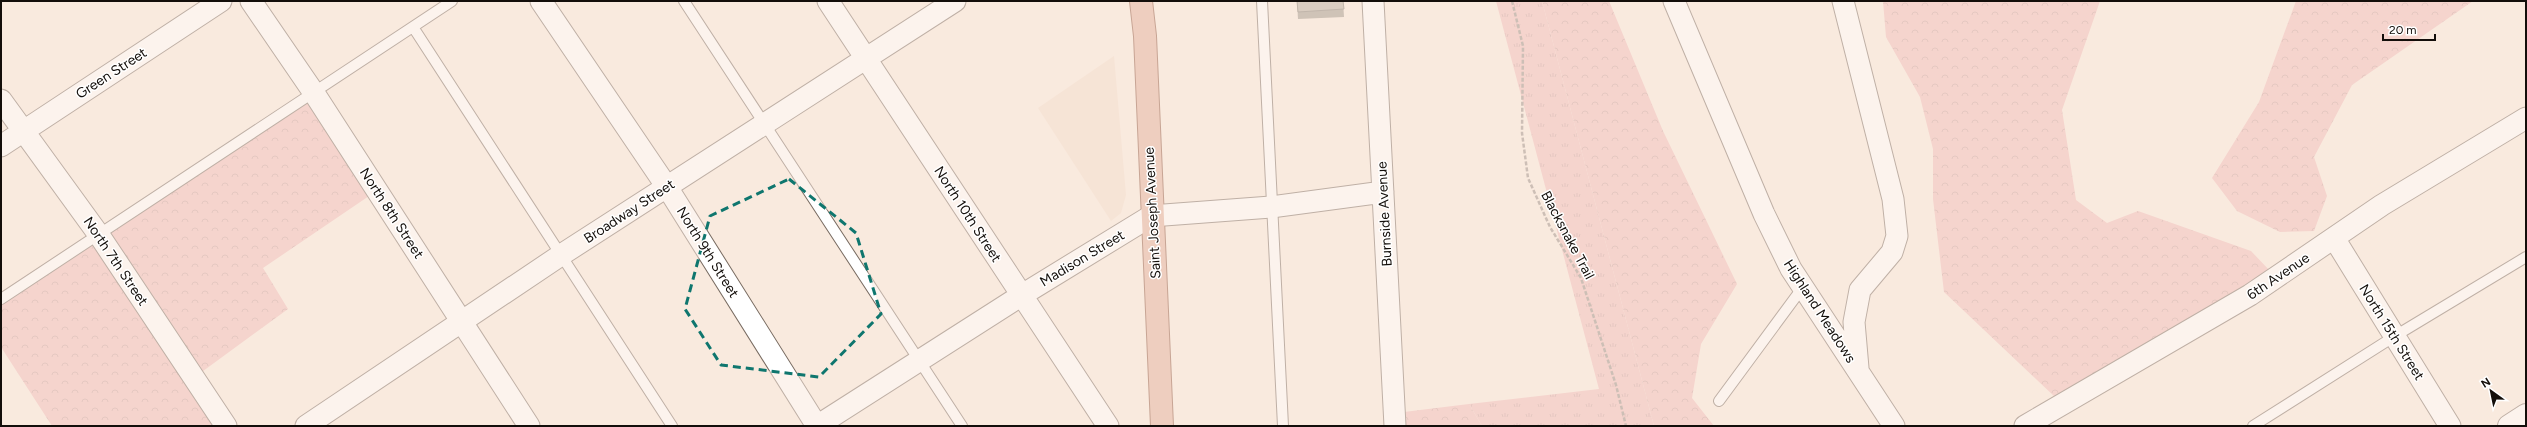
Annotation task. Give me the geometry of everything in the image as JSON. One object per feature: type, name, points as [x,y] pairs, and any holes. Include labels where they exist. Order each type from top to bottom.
[{"type":"main road","name":"Saint Joseph Avenue","points":[[1141,1],[1145,36],[1151,216],[1162,426]]},
{"type":"street","name":"Green Street","points":[[1,146],[220,1]]},
{"type":"street","name":"North 8th Street","points":[[251,1],[314,93],[529,426]]},
{"type":"street","name":"North 9th Street","points":[[541,1],[667,186],[817,426]]},
{"type":"street","name":"North 10th Street","points":[[828,1],[1108,426]]},
{"type":"street","name":"Broadway Street","points":[[306,426],[667,186],[867,60],[954,1]]},
{"type":"street","name":"Burnside Avenue","points":[[1373,1],[1395,426]]},
{"type":"street","name":"Highland Meadows","points":[[1674,1],[1764,214],[1791,268],[1859,372]]},
{"type":"street","name":"Highland Meadows","points":[[1843,1],[1893,199],[1897,236],[1892,252],[1860,290],[1854,322],[1859,372]]},
{"type":"street","name":"North 7th Street","points":[[1,100],[22,131],[99,235],[226,426]]},
{"type":"street","name":"6th Avenue","points":[[2025,426],[2250,295],[2382,205],[2526,118]]},
{"type":"street","name":"Madison Street","points":[[817,426],[1022,295],[1151,216],[1271,207],[1383,192]]},
{"type":"street","name":"North 15th Street","points":[[2334,238],[2450,426]]},
{"type":"street","points":[[1859,372],[1894,426]]},
{"type":"street","points":[[2509,426],[2526,416]]},
{"type":"lane","points":[[1,300],[452,1]]},
{"type":"lane","points":[[684,1],[764,126],[962,426]]},
{"type":"lane","points":[[1262,1],[1283,426]]},
{"type":"lane","points":[[413,27],[672,426]]},
{"type":"lane","points":[[2253,426],[2394,336],[2526,257]]},
{"type":"lane","points":[[1719,401],[1803,286]]},
{"type":"path","name":"Blacksnake Trail","points":[[1512,1],[1523,46],[1522,133],[1528,178],[1550,227],[1581,278],[1616,385],[1626,426]]},
{"type":"highlighted area","points":[[789,179],[856,233],[881,314],[819,377],[721,365],[685,309],[710,216]]},
{"type":"shaded area","points":[[1114,56],[1126,195],[1121,213],[1111,221],[1038,108]]},
{"type":"green space","points":[[1496,1],[1542,1],[1654,426],[1482,426],[1469,404],[1599,389]]},
{"type":"green space","points":[[1542,1],[1609,1],[1663,131],[1737,284],[1701,344],[1692,398],[1714,426],[1654,426]]},
{"type":"green space","points":[[1883,1],[2100,1],[2062,110],[2076,200],[2107,223],[2138,211],[2251,251],[2271,272],[2055,397],[1944,292],[1933,199],[1933,149],[1920,97],[1886,37]]},
{"type":"green space","points":[[2296,1],[2473,1],[2352,85],[2314,157],[2327,196],[2314,231],[2280,232],[2237,211],[2212,178],[2259,102]]},
{"type":"green space","points":[[316,85],[369,196],[263,268],[288,309],[199,374],[233,426],[52,426],[1,347],[1,292]]},
{"type":"green space","points":[[1469,404],[1482,426],[1404,426],[1404,412]]},
{"type":"building","points":[[1297,1],[1343,1],[1344,9],[1298,12]]}]
